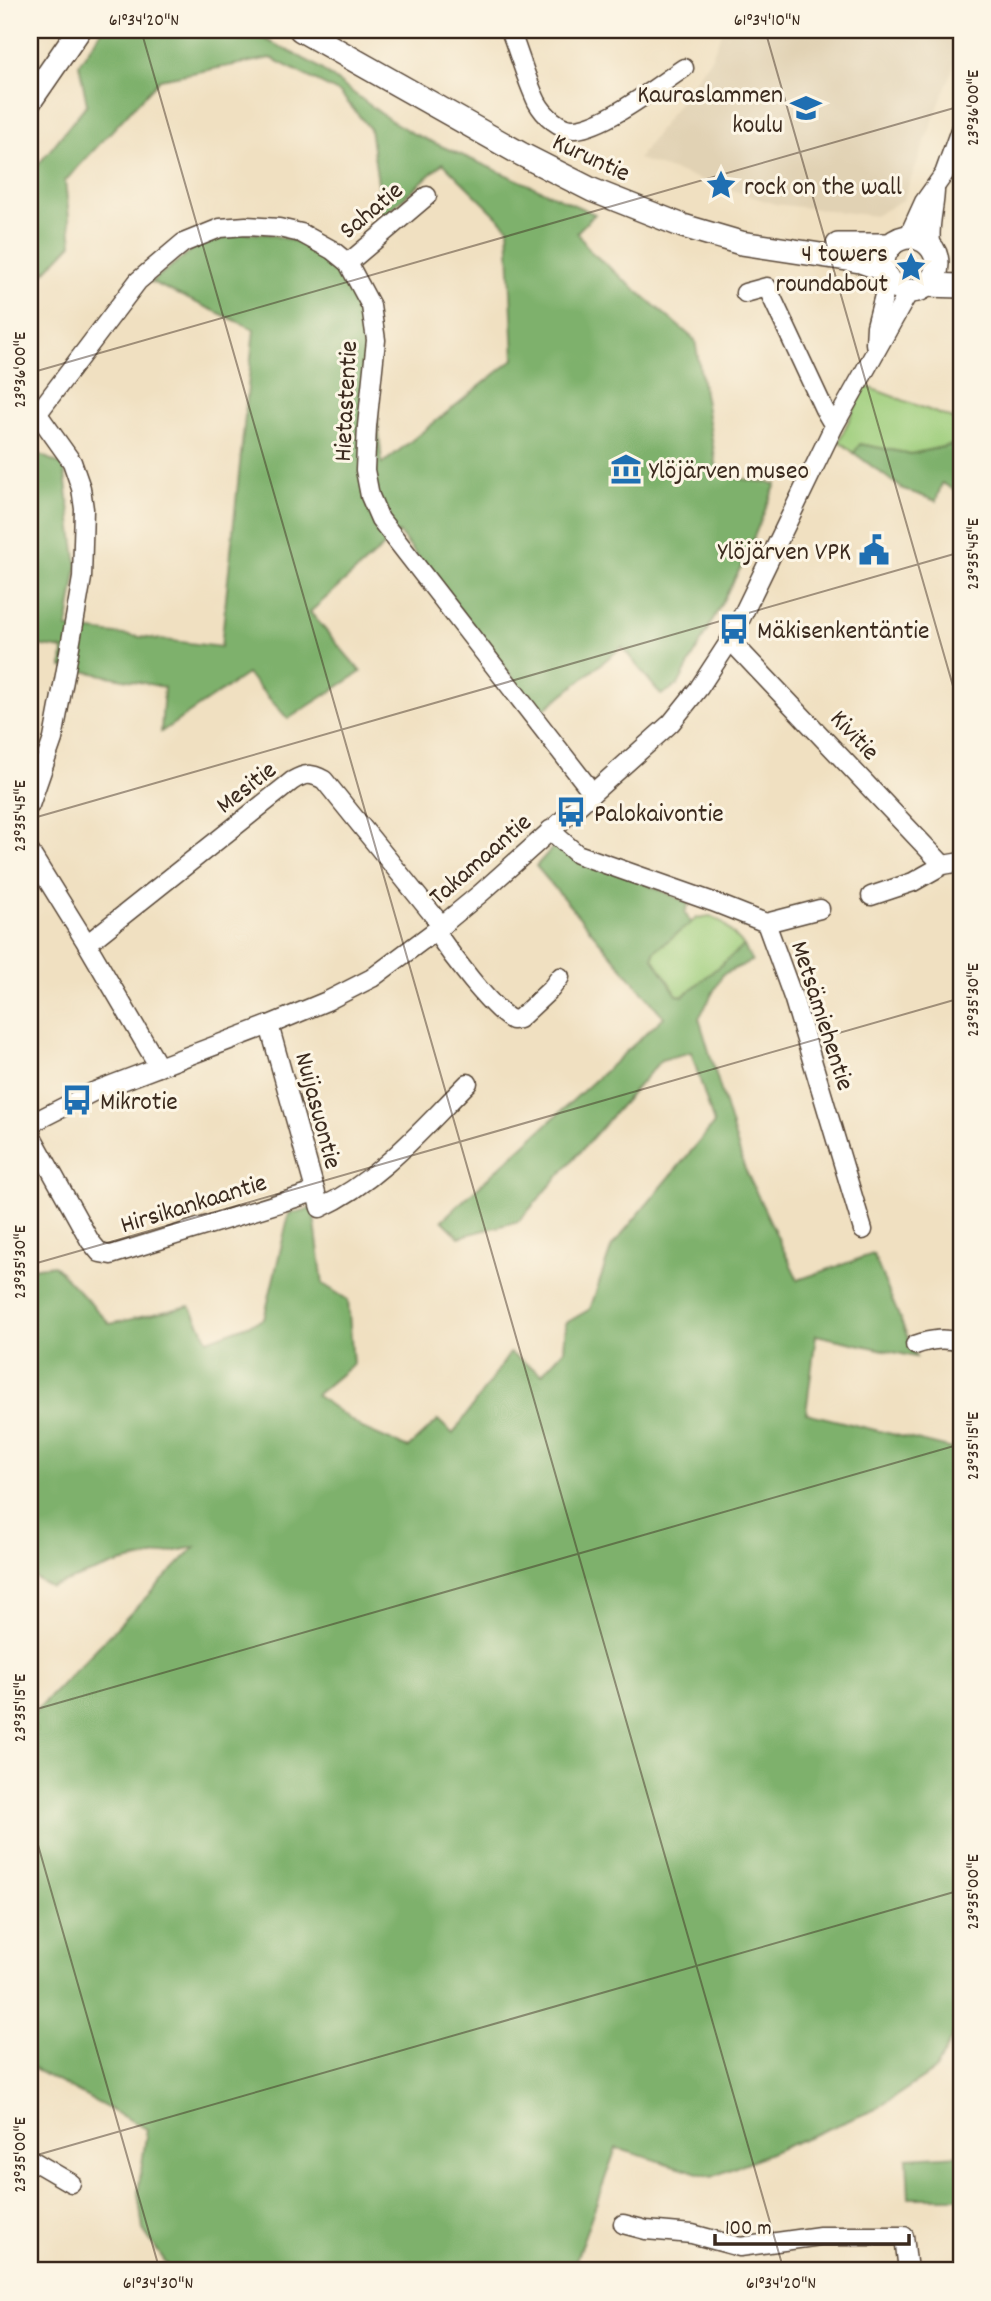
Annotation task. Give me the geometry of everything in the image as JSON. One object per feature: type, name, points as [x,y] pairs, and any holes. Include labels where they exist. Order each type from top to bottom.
[{"type":"main road","points":[[30,101],[79,30]]},
{"type":"main road","name":"Kuruntie","points":[[301,30],[521,154],[592,190],[683,226],[741,243],[860,261],[886,274]]},
{"type":"main road","name":"Kuruntie","points":[[320,30],[522,145],[590,178],[686,218],[741,231],[851,246],[899,241]]},
{"type":"main road","points":[[961,273],[944,268],[921,239],[899,241],[885,255],[886,274],[894,285],[918,288],[961,286]]},
{"type":"main road","points":[[918,288],[934,274],[934,254]]},
{"type":"street","points":[[510,30],[537,102],[556,124],[572,130],[589,126],[610,116],[684,68]]},
{"type":"street","points":[[899,241],[944,174],[961,127]]},
{"type":"street","points":[[934,254],[929,238],[935,209],[935,189]]},
{"type":"street","name":"Sahatie","points":[[348,263],[427,196]]},
{"type":"street","name":"Hietastentie","points":[[34,408],[138,281],[191,239],[220,228],[246,226],[279,228],[301,233],[319,242],[348,263],[371,306],[376,340],[365,470],[370,496],[380,519],[592,792]]},
{"type":"street","name":"Takamaantie","points":[[874,350],[886,274]]},
{"type":"street","points":[[745,293],[767,287],[834,426]]},
{"type":"street","name":"Takamaantie","points":[[30,1124],[93,1092],[269,1025],[327,1001],[372,978],[439,929],[671,723],[699,688],[730,640],[874,350],[918,288]]},
{"type":"street","points":[[30,805],[53,739],[65,675],[82,578],[84,509],[81,488],[72,462],[34,408]]},
{"type":"street","name":"Kivitie","points":[[730,640],[943,865]]},
{"type":"street","name":"Mesitie","points":[[87,944],[292,781],[302,774],[312,773],[324,780],[439,929]]},
{"type":"street","name":"Metsämiehentie","points":[[550,830],[577,854],[765,923],[794,1000],[863,1230]]},
{"type":"street","points":[[30,852],[159,1067]]},
{"type":"street","points":[[871,896],[913,882],[943,865],[961,862]]},
{"type":"street","points":[[765,923],[820,909]]},
{"type":"street","points":[[439,929],[452,956],[512,1020],[519,1019],[560,977]]},
{"type":"street","name":"Nuijasuontie","points":[[269,1025],[318,1200]]},
{"type":"street","name":"Hirsikankaantie","points":[[30,1132],[90,1241],[100,1253],[111,1255],[318,1200],[340,1199],[382,1168],[468,1083]]},
{"type":"street","points":[[915,1345],[944,1338],[961,1342]]},
{"type":"street","points":[[30,2159],[72,2183]]},
{"type":"street","points":[[623,2224],[646,2230],[692,2234],[740,2247],[820,2236],[904,2236],[908,2271]]},
{"type":"shaded area","name":"Kauraslammen koulu","points":[[723,30],[961,30],[961,47],[903,200],[875,216],[775,204],[638,159],[711,58]]},
{"type":"green space","points":[[102,30],[247,30],[314,64],[390,120],[414,134],[595,214],[577,232],[590,251],[695,340],[718,475],[776,484],[743,563],[678,685],[661,695],[622,647],[540,713],[399,533],[310,612],[361,672],[288,719],[247,674],[161,732],[164,687],[62,667],[63,649],[30,644],[30,450],[64,466],[77,567],[67,628],[221,647],[254,329],[151,282],[192,250],[221,232],[268,234],[317,247],[345,267],[367,311],[382,464],[514,359],[508,227],[443,163],[383,216],[370,129],[340,93],[271,58],[160,79],[65,181],[72,244],[41,276],[30,265],[30,175],[87,104],[79,64]]},
{"type":"green space","points":[[865,386],[961,422],[961,443],[911,454],[861,444],[854,453],[839,441]]},
{"type":"green space","points":[[961,443],[961,494],[942,483],[936,501],[903,489],[854,453],[860,444],[911,454]]},
{"type":"green space","points":[[556,844],[689,903],[685,913],[691,923],[654,951],[653,958],[677,995],[683,996],[744,946],[752,961],[723,974],[699,1018],[744,1167],[798,1280],[873,1254],[916,1357],[816,1335],[806,1413],[961,1451],[961,2020],[935,2070],[876,2109],[712,2177],[616,2148],[572,2271],[172,2271],[143,2230],[138,2192],[147,2129],[30,2067],[30,1717],[195,1547],[120,1563],[51,1587],[30,1575],[30,1268],[54,1265],[110,1324],[190,1306],[208,1340],[264,1319],[289,1214],[313,1208],[323,1284],[348,1300],[353,1364],[316,1395],[362,1428],[408,1448],[438,1420],[453,1434],[510,1353],[542,1374],[564,1350],[566,1323],[590,1309],[612,1246],[714,1124],[691,1052],[661,1060],[519,1221],[459,1237],[442,1220],[664,1017],[536,866]]},
{"type":"green space","points":[[710,916],[722,922],[744,946],[683,996],[677,995],[653,958],[654,951],[697,918]]},
{"type":"green space","points":[[961,2155],[961,2198],[909,2198],[907,2158]]},
{"type":"place","name":"Kauraslammen koulu","points":[[806,108]]},
{"type":"place","name":"rock on the wall","points":[[721,185]]},
{"type":"place","name":"4 towers roundabout","points":[[911,267]]},
{"type":"place","name":"Ylöjärven museo","points":[[626,469]]},
{"type":"place","name":"Ylöjärven VPK","points":[[874,550]]},
{"type":"place","name":"Mäkisenkentäntie","points":[[734,629]]},
{"type":"place","name":"Palokaivontie","points":[[571,812]]},
{"type":"place","name":"Mikrotie","points":[[77,1100]]}]
